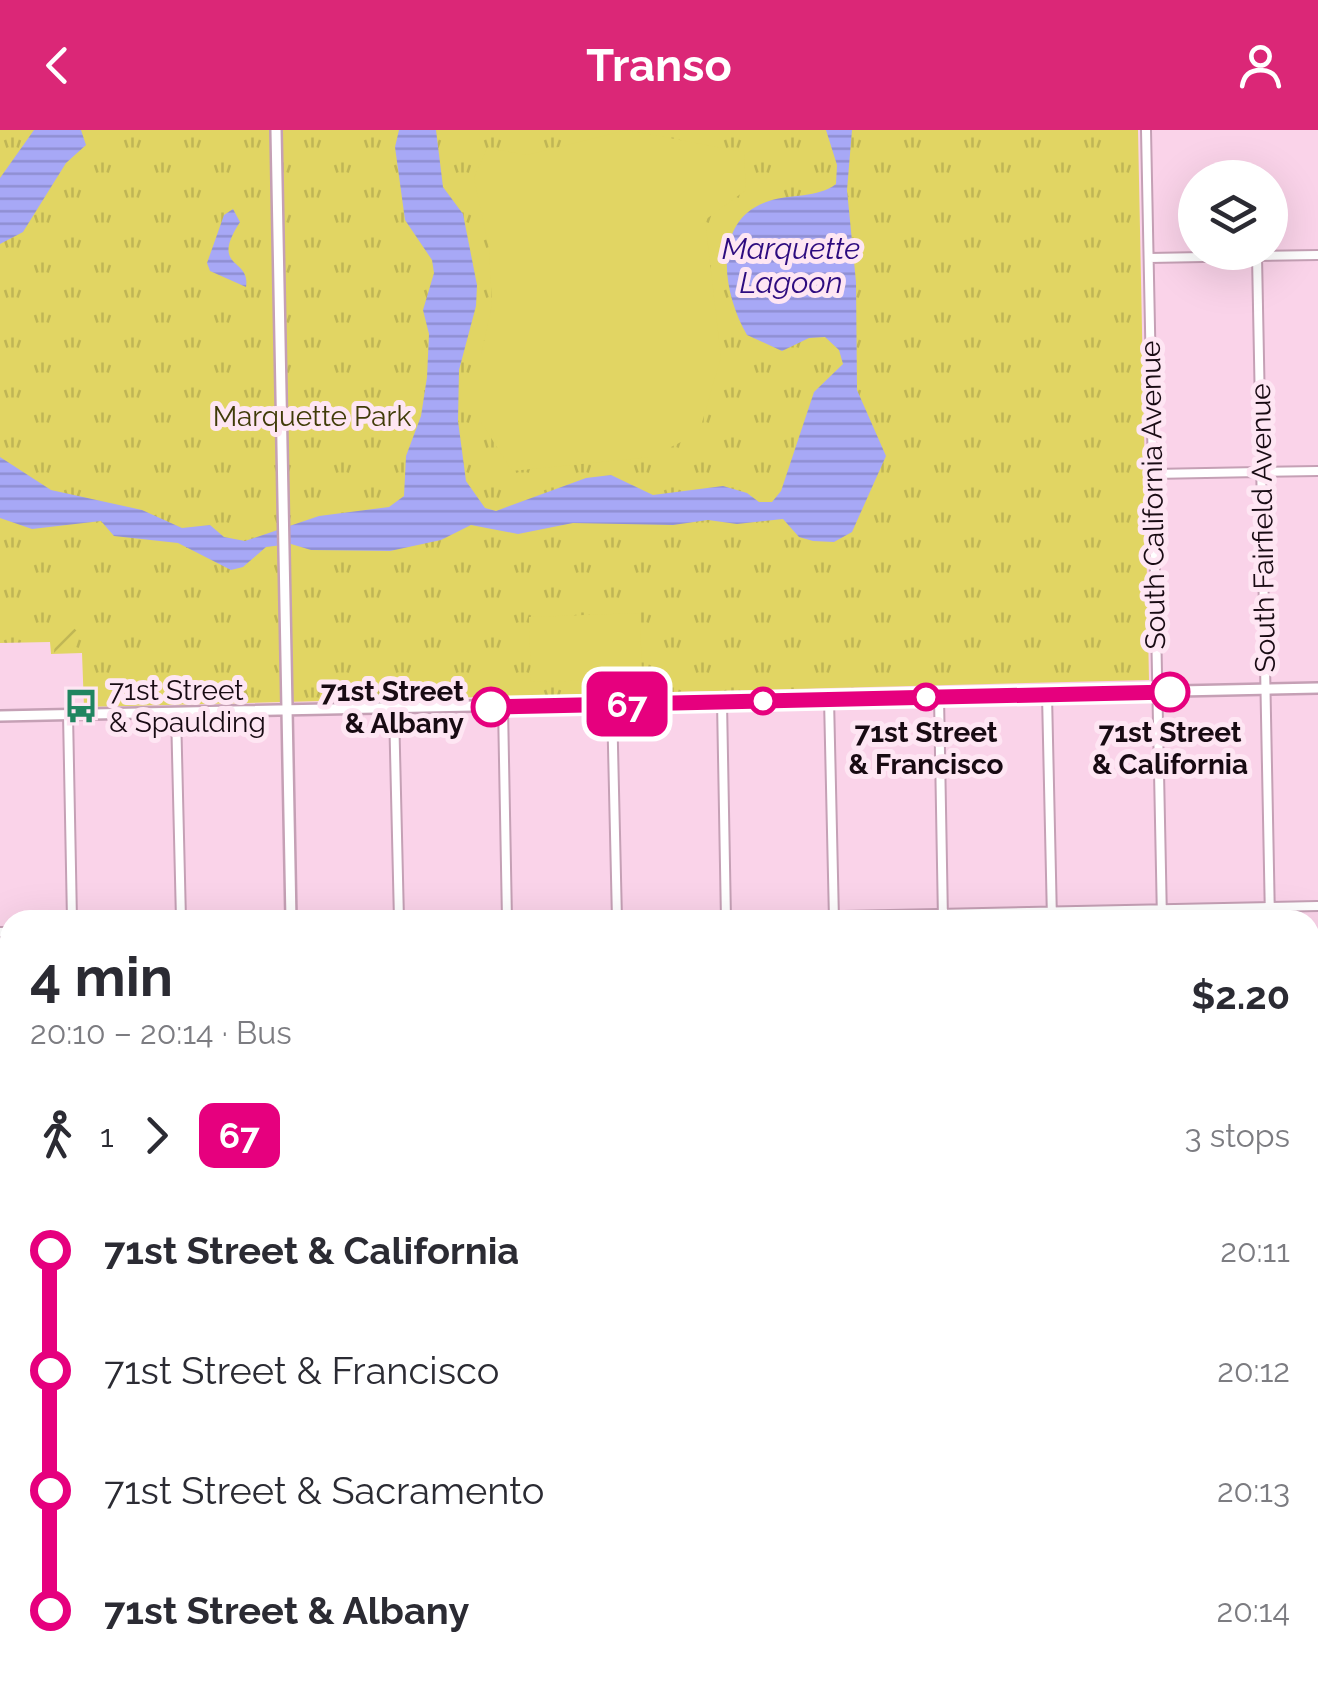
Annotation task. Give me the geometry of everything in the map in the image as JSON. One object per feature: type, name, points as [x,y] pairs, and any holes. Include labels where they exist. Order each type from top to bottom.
[{"type":"main road","points":[[276,130],[291,910]]},
{"type":"main road","points":[[0,716],[1318,688]]},
{"type":"street","name":"South California Avenue","points":[[1146,130],[1162,909]]},
{"type":"street","points":[[1288,255],[1318,255]]},
{"type":"street","points":[[1149,258],[1178,257]]},
{"type":"street","name":"South Fairfield Avenue","points":[[1257,270],[1270,910]]},
{"type":"street","points":[[1153,474],[1318,471]]},
{"type":"street","points":[[1047,694],[1052,910]]},
{"type":"street","points":[[939,697],[943,910]]},
{"type":"street","points":[[830,699],[834,910]]},
{"type":"street","points":[[722,702],[726,910]]},
{"type":"street","points":[[612,704],[617,910]]},
{"type":"street","points":[[503,706],[507,910]]},
{"type":"street","points":[[394,709],[399,910]]},
{"type":"street","points":[[176,712],[181,910]]},
{"type":"street","points":[[68,714],[72,910]]},
{"type":"street","points":[[1146,910],[1318,906]]},
{"type":"green space","name":"Marquette Park","points":[[0,130],[1138,130],[1149,680],[84,707],[82,653],[51,654],[50,642],[0,643]]},
{"type":"green space","points":[[627,130],[744,152],[746,190],[705,220],[721,357],[699,433],[651,457],[512,471],[481,422],[481,355],[492,305],[489,248],[474,178],[487,148],[527,155]]},
{"type":"green space","points":[[640,613],[642,679],[531,682],[529,617]]},
{"type":"green space","points":[[64,619],[78,632],[75,653],[54,653],[56,629]]},
{"type":"water","points":[[34,130],[81,130],[86,145],[66,163],[23,232],[0,244],[0,178]]},
{"type":"water","name":"Marquette Lagoon","points":[[399,130],[436,130],[443,187],[463,214],[477,285],[476,306],[459,370],[458,421],[466,481],[485,508],[496,511],[586,478],[611,475],[653,495],[723,486],[747,493],[759,502],[772,502],[781,491],[814,392],[843,364],[839,350],[825,337],[809,338],[782,351],[747,335],[728,280],[730,241],[737,224],[750,211],[769,201],[821,192],[836,184],[837,165],[826,130],[852,130],[847,190],[856,282],[857,390],[886,456],[852,532],[834,542],[813,541],[799,537],[783,519],[737,524],[708,520],[673,525],[573,523],[518,534],[471,525],[441,540],[390,551],[311,550],[291,544],[266,547],[243,567],[231,570],[178,543],[114,536],[101,521],[32,529],[0,518],[0,457],[51,490],[142,510],[182,528],[210,525],[224,537],[245,541],[319,516],[389,507],[404,496],[406,456],[421,416],[427,377],[429,334],[423,310],[434,273],[432,260],[405,220],[395,147]]},
{"type":"water","points":[[233,209],[240,222],[232,237],[230,256],[243,271],[246,287],[210,271],[207,263],[224,215]]},
{"type":"bus line","name":"67","points":[[491,707],[1170,692]]},
{"type":"place","name":"71st Street & California","points":[[1170,692]]},
{"type":"place","name":"71st Street & Francisco","points":[[926,697]]},
{"type":"place","name":"71st Street & Spaulding","points":[[81,706]]},
{"type":"place","name":"71st Street & Albany","points":[[491,707]]}]
